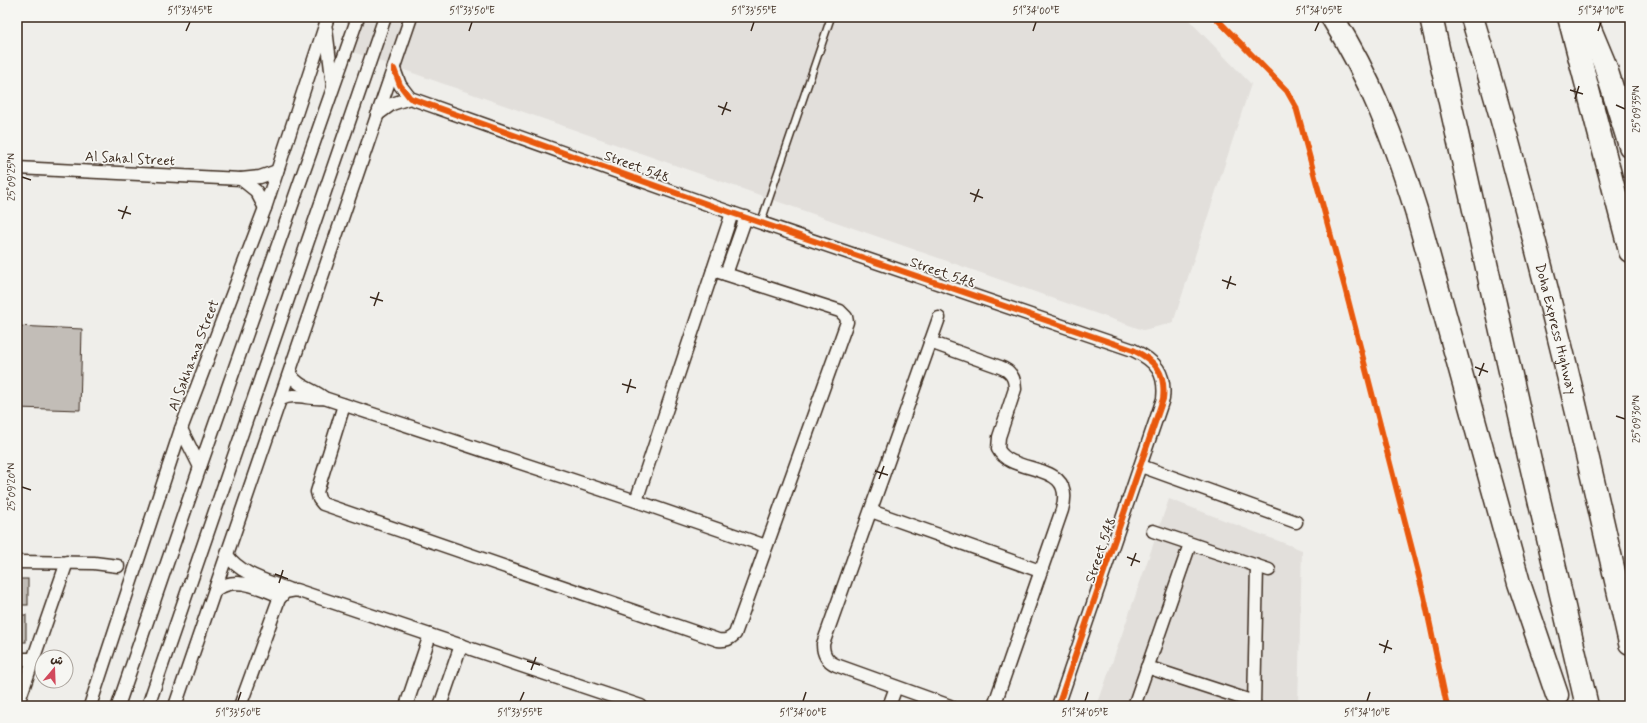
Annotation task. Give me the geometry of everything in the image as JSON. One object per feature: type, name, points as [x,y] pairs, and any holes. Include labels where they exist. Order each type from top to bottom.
[{"type":"highway","points":[[1332,17],[1350,46],[1375,95],[1398,154],[1416,210],[1519,583],[1557,695]]},
{"type":"highway","points":[[1431,17],[1531,465],[1587,706]]},
{"type":"highway","name":"Doha Express Highway","points":[[1472,17],[1511,150],[1595,484],[1630,643]]},
{"type":"highway","points":[[1569,17],[1630,251]]},
{"type":"highway","points":[[1585,17],[1605,66],[1630,146]]},
{"type":"highway","points":[[1605,66],[1630,90]]},
{"type":"street","points":[[118,706],[358,17]]},
{"type":"street","points":[[148,706],[384,17]]},
{"type":"street","points":[[175,706],[290,374],[411,17]]},
{"type":"street","points":[[327,21],[334,89]]},
{"type":"street","name":"Al Sakhama Street","points":[[90,706],[181,429],[265,208],[327,21]]},
{"type":"street","points":[[377,115],[392,104],[410,98],[400,85],[394,69]]},
{"type":"street","name":"Street 548","points":[[410,98],[732,213],[1126,347],[1144,355],[1154,364],[1161,374],[1164,386],[1163,399],[1058,706]]},
{"type":"street","name":"Al Sahal Street","points":[[17,168],[241,179],[260,177],[277,171]]},
{"type":"street","points":[[241,179],[256,191],[265,208]]},
{"type":"street","points":[[636,501],[732,213]]},
{"type":"street","points":[[726,274],[746,217]]},
{"type":"street","points":[[344,405],[317,492],[319,499],[323,504],[718,640],[724,641],[730,639],[735,634],[847,322],[846,317],[840,311],[713,270]]},
{"type":"street","points":[[939,318],[823,644],[823,651],[826,658],[836,665],[950,706]]},
{"type":"street","points":[[930,342],[1000,367],[1007,370],[1012,375],[1015,382],[1015,389],[999,437],[998,449],[1005,458],[1052,475],[1062,487],[1064,494],[1062,510],[994,706]]},
{"type":"street","points":[[290,374],[300,385],[324,398],[636,501],[766,546]]},
{"type":"street","points":[[281,399],[297,395],[313,399],[324,398]]},
{"type":"street","points":[[181,429],[200,467]]},
{"type":"street","points":[[1141,466],[1296,522]]},
{"type":"street","points":[[871,511],[1040,571]]},
{"type":"street","points":[[1148,667],[1254,704],[1263,568],[1153,531]]},
{"type":"street","points":[[1134,706],[1190,544]]},
{"type":"street","points":[[227,555],[236,567],[285,593]]},
{"type":"street","points":[[17,562],[94,563],[118,566]]},
{"type":"street","points":[[17,706],[67,562]]},
{"type":"street","points":[[215,590],[222,585],[238,582],[285,593],[296,590],[302,591],[638,705]]},
{"type":"street","points":[[240,706],[285,593]]},
{"type":"street","points":[[406,706],[430,634]]},
{"type":"street","points":[[440,706],[461,645]]},
{"type":"street","points":[[17,659],[33,659]]},
{"type":"street","points":[[889,706],[896,687]]},
{"type":"lane","points":[[761,222],[831,17]]},
{"type":"shaded area","points":[[350,17],[1186,17],[1251,84],[1173,323],[1143,330],[339,47]]},
{"type":"shaded area","points":[[1169,499],[1302,550],[1298,706],[1097,706]]},
{"type":"building","points":[[17,326],[82,329],[80,410],[17,408]]},
{"type":"building","points":[[17,579],[28,579],[28,605],[17,605]]},
{"type":"building","points":[[17,615],[26,615],[26,642],[17,642]]},
{"type":"cycle path","points":[[1215,17],[1287,91],[1296,107],[1345,288],[1424,596],[1447,706]]},
{"type":"cycle path","points":[[394,69],[400,85],[410,98],[732,213],[1133,350],[1153,363],[1158,369],[1163,382],[1163,399],[1058,706]]}]
